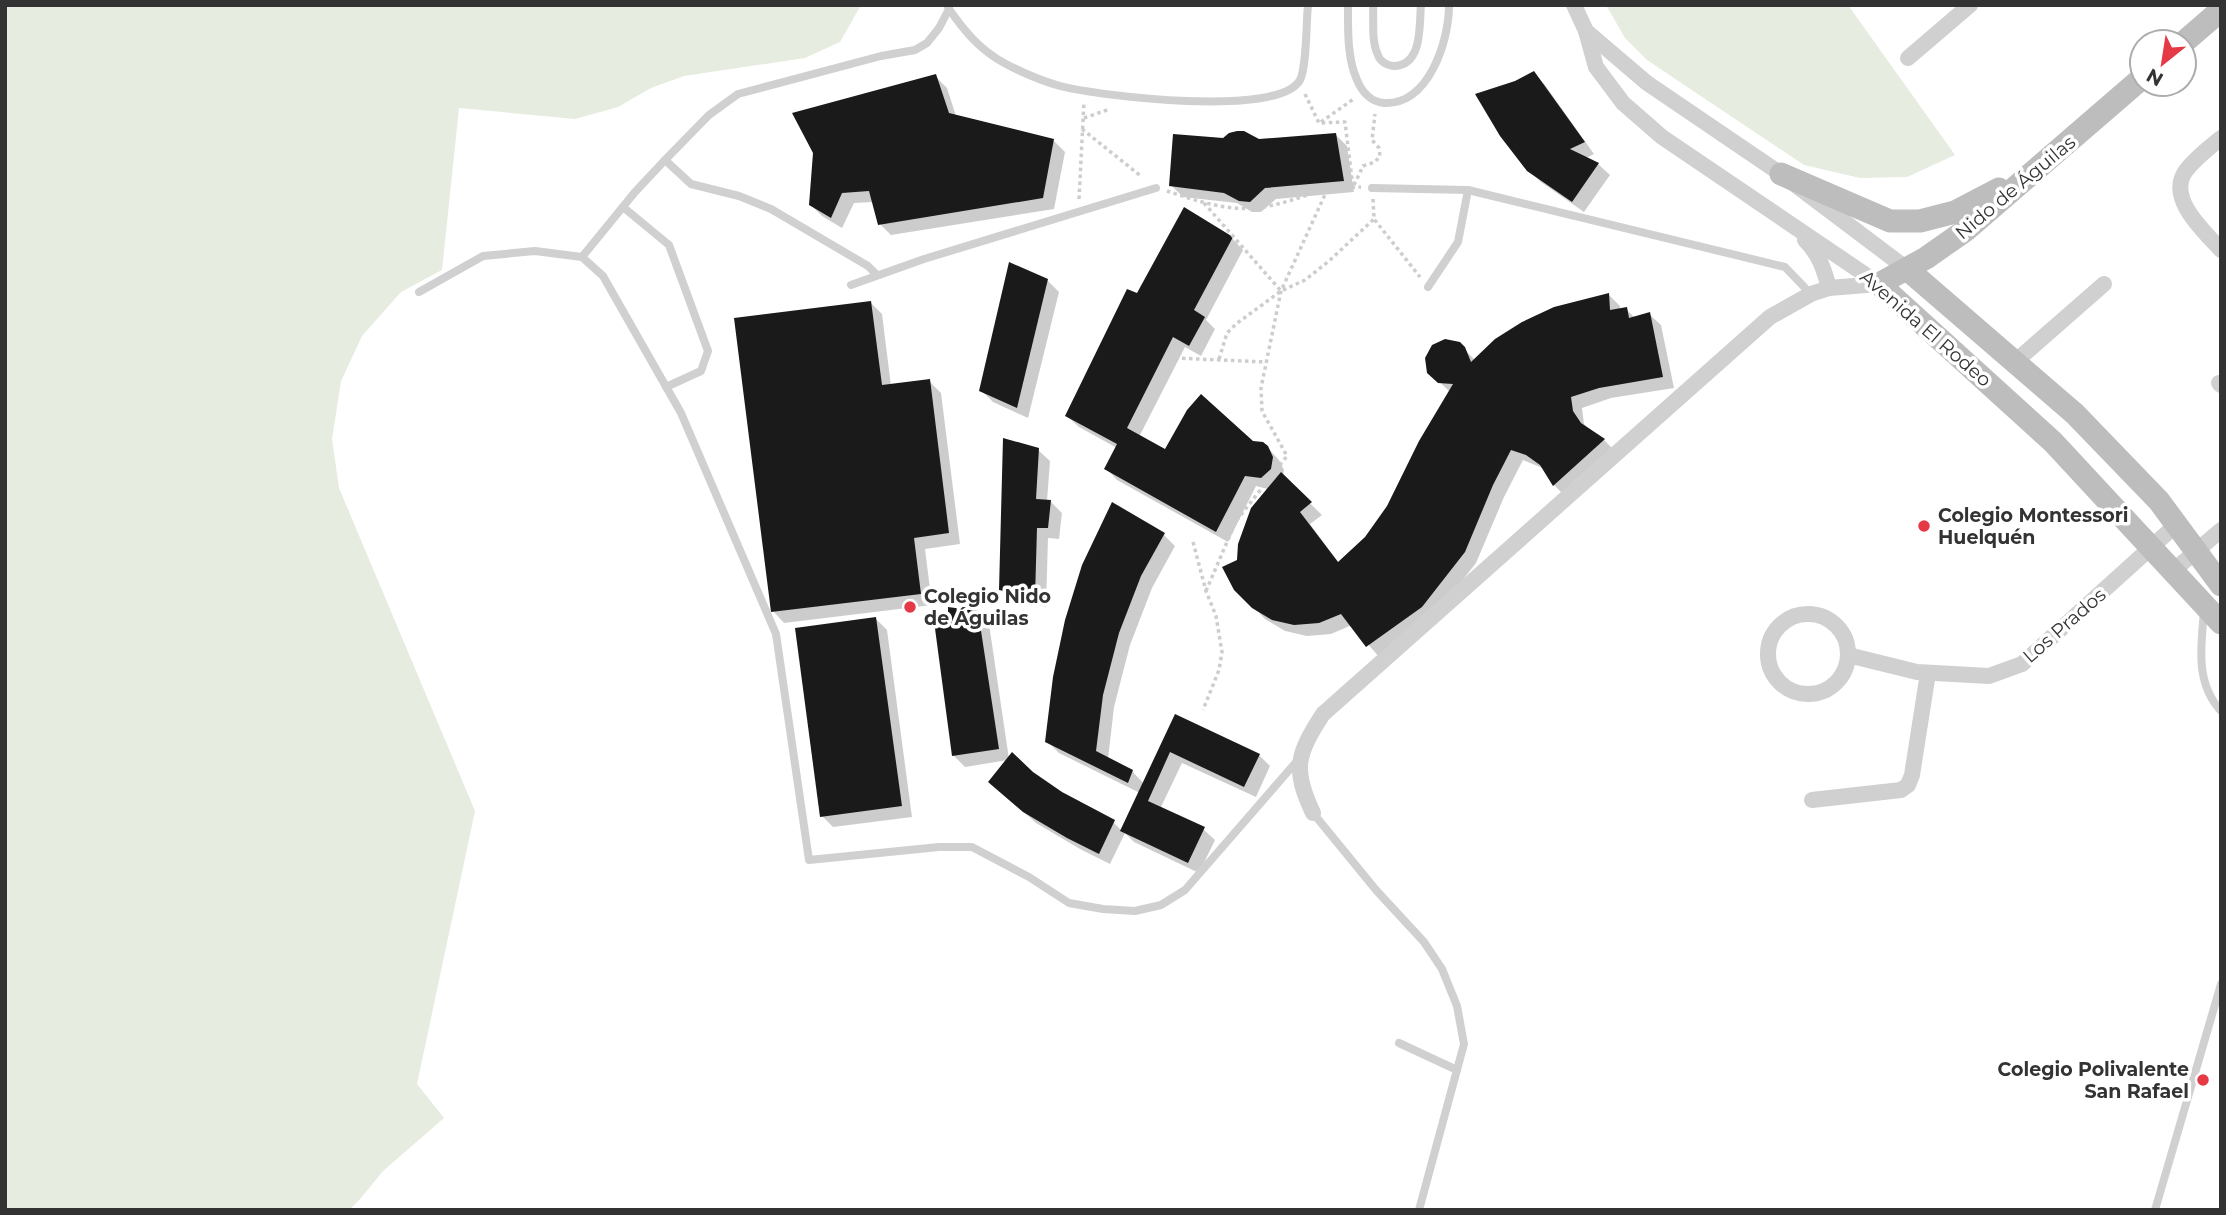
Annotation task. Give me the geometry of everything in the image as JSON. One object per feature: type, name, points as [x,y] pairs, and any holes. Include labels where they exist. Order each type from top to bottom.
[{"type":"street","name":"Avenida El Rodeo","points":[[1574,5],[1586,32],[1596,67],[1623,103],[1662,136],[1879,284],[2053,442],[2221,623]]},
{"type":"street","points":[[1908,58],[1970,5]]},
{"type":"street","points":[[2198,30],[2221,10]]},
{"type":"street","name":"Avenida El Rodeo","points":[[1586,32],[1647,83],[1781,174],[1907,269],[2016,361],[2075,414],[2159,501],[2221,585]]},
{"type":"street","points":[[1623,103],[1631,90],[1647,83]]},
{"type":"street","name":"Nido de Águilas","points":[[1879,284],[1936,252],[1966,230],[2128,90]]},
{"type":"street","points":[[2221,138],[2183,173],[2181,190],[2186,211],[2221,250]]},
{"type":"street","points":[[1781,174],[1890,220],[1920,221],[1955,212],[2033,172]]},
{"type":"street","points":[[1780,217],[1814,249],[1823,264],[1829,288]]},
{"type":"street","points":[[1313,813],[1299,777],[1300,757],[1323,714],[1770,317],[1811,294],[1829,288],[1879,284]]},
{"type":"street","points":[[2016,361],[2104,284]]},
{"type":"street","name":"Los Prados","points":[[1848,655],[1928,673],[1989,676],[2022,664],[2177,524]]},
{"type":"street","points":[[2173,571],[2221,530]]},
{"type":"street","points":[[1802,614],[1829,620],[1839,629],[1846,641],[1848,655],[1846,668],[1840,679],[1819,694],[1806,695],[1782,686],[1773,676],[1767,651],[1770,638],[1778,626],[1789,618],[1802,614]]},
{"type":"street","points":[[1812,800],[1901,790],[1908,785],[1912,775],[1928,673]]},
{"type":"lane","points":[[948,7],[966,34],[1004,63],[1057,85],[1085,92],[1203,102],[1272,97],[1283,93],[1299,81],[1303,68],[1308,5]]},
{"type":"lane","points":[[1348,5],[1352,65],[1363,92],[1377,102],[1401,101],[1413,96],[1432,70],[1444,46],[1449,5]]},
{"type":"lane","points":[[1373,5],[1374,44],[1378,58],[1388,65],[1398,66],[1412,59],[1417,45],[1421,5]]},
{"type":"lane","points":[[582,257],[622,207],[665,160],[709,115],[738,94],[881,56],[915,50],[927,43],[939,28],[948,7]]},
{"type":"lane","points":[[665,160],[691,184],[739,196],[771,209],[877,275]]},
{"type":"lane","points":[[851,285],[1156,188]]},
{"type":"lane","points":[[1372,188],[1468,190],[1785,267],[1811,294]]},
{"type":"lane","points":[[1428,287],[1458,242],[1468,190]]},
{"type":"lane","points":[[622,207],[669,245],[708,351],[701,371],[666,387]]},
{"type":"lane","points":[[419,292],[484,256],[535,251],[582,257],[603,276],[681,413],[776,635],[809,860],[939,847],[972,847],[1021,872],[1069,903],[1135,912],[1161,905],[1185,890],[1300,757]]},
{"type":"lane","points":[[2204,605],[2200,666],[2221,711]]},
{"type":"lane","points":[[1313,813],[1376,890],[1424,942],[1442,970],[1457,1006],[1464,1044],[1419,1210]]},
{"type":"lane","points":[[2155,1210],[2221,984]]},
{"type":"lane","points":[[1399,1043],[1457,1070]]},
{"type":"path","points":[[1299,81],[1319,123]]},
{"type":"path","points":[[1079,211],[1085,92]]},
{"type":"path","points":[[1319,123],[1363,92]]},
{"type":"path","points":[[1353,187],[1363,166],[1375,162],[1380,156],[1379,148],[1372,140],[1377,102]]},
{"type":"path","points":[[1319,123],[1345,122],[1353,187]]},
{"type":"path","points":[[1082,129],[1156,188],[1203,203],[1241,209],[1262,208],[1328,188],[1372,188],[1374,219],[1428,287]]},
{"type":"path","points":[[1206,591],[1236,521],[1287,456],[1262,411],[1261,388],[1281,291],[1328,188]]},
{"type":"path","points":[[1203,203],[1281,291]]},
{"type":"path","points":[[1219,359],[1227,333],[1236,324],[1281,291],[1313,273],[1374,219]]},
{"type":"path","points":[[1175,358],[1266,362]]},
{"type":"path","points":[[1193,542],[1206,591],[1216,616],[1222,652],[1219,670],[1203,710]]},
{"type":"shaded area","points":[[5,5],[861,5],[840,42],[805,58],[684,76],[651,88],[618,107],[575,119],[459,108],[442,270],[401,292],[362,336],[341,381],[332,439],[339,488],[475,811],[417,1084],[444,1118],[383,1171],[349,1210],[5,1210]]},
{"type":"shaded area","points":[[1606,5],[1848,5],[1955,155],[1907,177],[1860,178],[1804,165],[1647,60],[1625,38]]},
{"type":"building","points":[[1534,71],[1585,142],[1570,149],[1599,163],[1572,202],[1527,171],[1500,136],[1475,94],[1515,81]]},
{"type":"building","points":[[936,74],[949,113],[1054,139],[1043,198],[878,225],[869,191],[842,193],[831,218],[809,205],[813,153],[792,113]]},
{"type":"building","points":[[1237,131],[1244,131],[1259,139],[1336,133],[1344,181],[1265,188],[1250,202],[1239,201],[1224,193],[1169,186],[1173,134],[1223,138]]},
{"type":"building","points":[[1184,207],[1233,237],[1194,310],[1205,317],[1189,346],[1173,337],[1127,428],[1165,449],[1187,410],[1201,394],[1253,441],[1263,442],[1268,446],[1273,457],[1271,469],[1261,478],[1245,476],[1216,532],[1104,469],[1117,444],[1065,416],[1127,289],[1137,293]]},
{"type":"building","points":[[1009,262],[1048,279],[1017,408],[979,391]]},
{"type":"building","points":[[1609,293],[1610,310],[1627,307],[1629,318],[1650,312],[1663,377],[1599,388],[1571,397],[1573,411],[1581,423],[1605,439],[1553,486],[1540,465],[1526,455],[1511,450],[1465,552],[1422,607],[1366,647],[1341,614],[1319,623],[1294,625],[1272,620],[1252,608],[1234,590],[1222,567],[1237,560],[1238,544],[1251,508],[1281,472],[1312,502],[1300,512],[1338,562],[1365,537],[1387,506],[1419,441],[1453,384],[1438,383],[1427,373],[1425,358],[1432,345],[1445,339],[1460,342],[1471,362],[1495,339],[1522,322],[1554,307]]},
{"type":"building","points":[[871,301],[882,385],[930,379],[949,533],[914,538],[921,594],[771,612],[734,318]]},
{"type":"building","points":[[1003,438],[1039,448],[1036,499],[1051,500],[1048,528],[1037,528],[1035,597],[999,590]]},
{"type":"building","points":[[1112,502],[1165,533],[1141,576],[1119,633],[1103,695],[1096,751],[1133,770],[1128,783],[1045,742],[1053,677],[1065,620],[1082,565]]},
{"type":"building","points":[[948,607],[978,611],[999,749],[952,756],[934,621],[948,621]]},
{"type":"building","points":[[876,617],[902,806],[820,817],[795,628]]},
{"type":"building","points":[[1175,714],[1260,754],[1244,787],[1170,752],[1148,801],[1205,827],[1188,863],[1120,831]]},
{"type":"building","points":[[1012,752],[1033,772],[1062,792],[1115,820],[1099,854],[1023,812],[988,782]]},
{"type":"place","name":"Colegio Montessori Huelquén","points":[[1924,526]]},
{"type":"place","name":"Colegio Nido de Águilas","points":[[910,607]]},
{"type":"place","name":"Colegio Polivalente San Rafael","points":[[2203,1080]]}]
